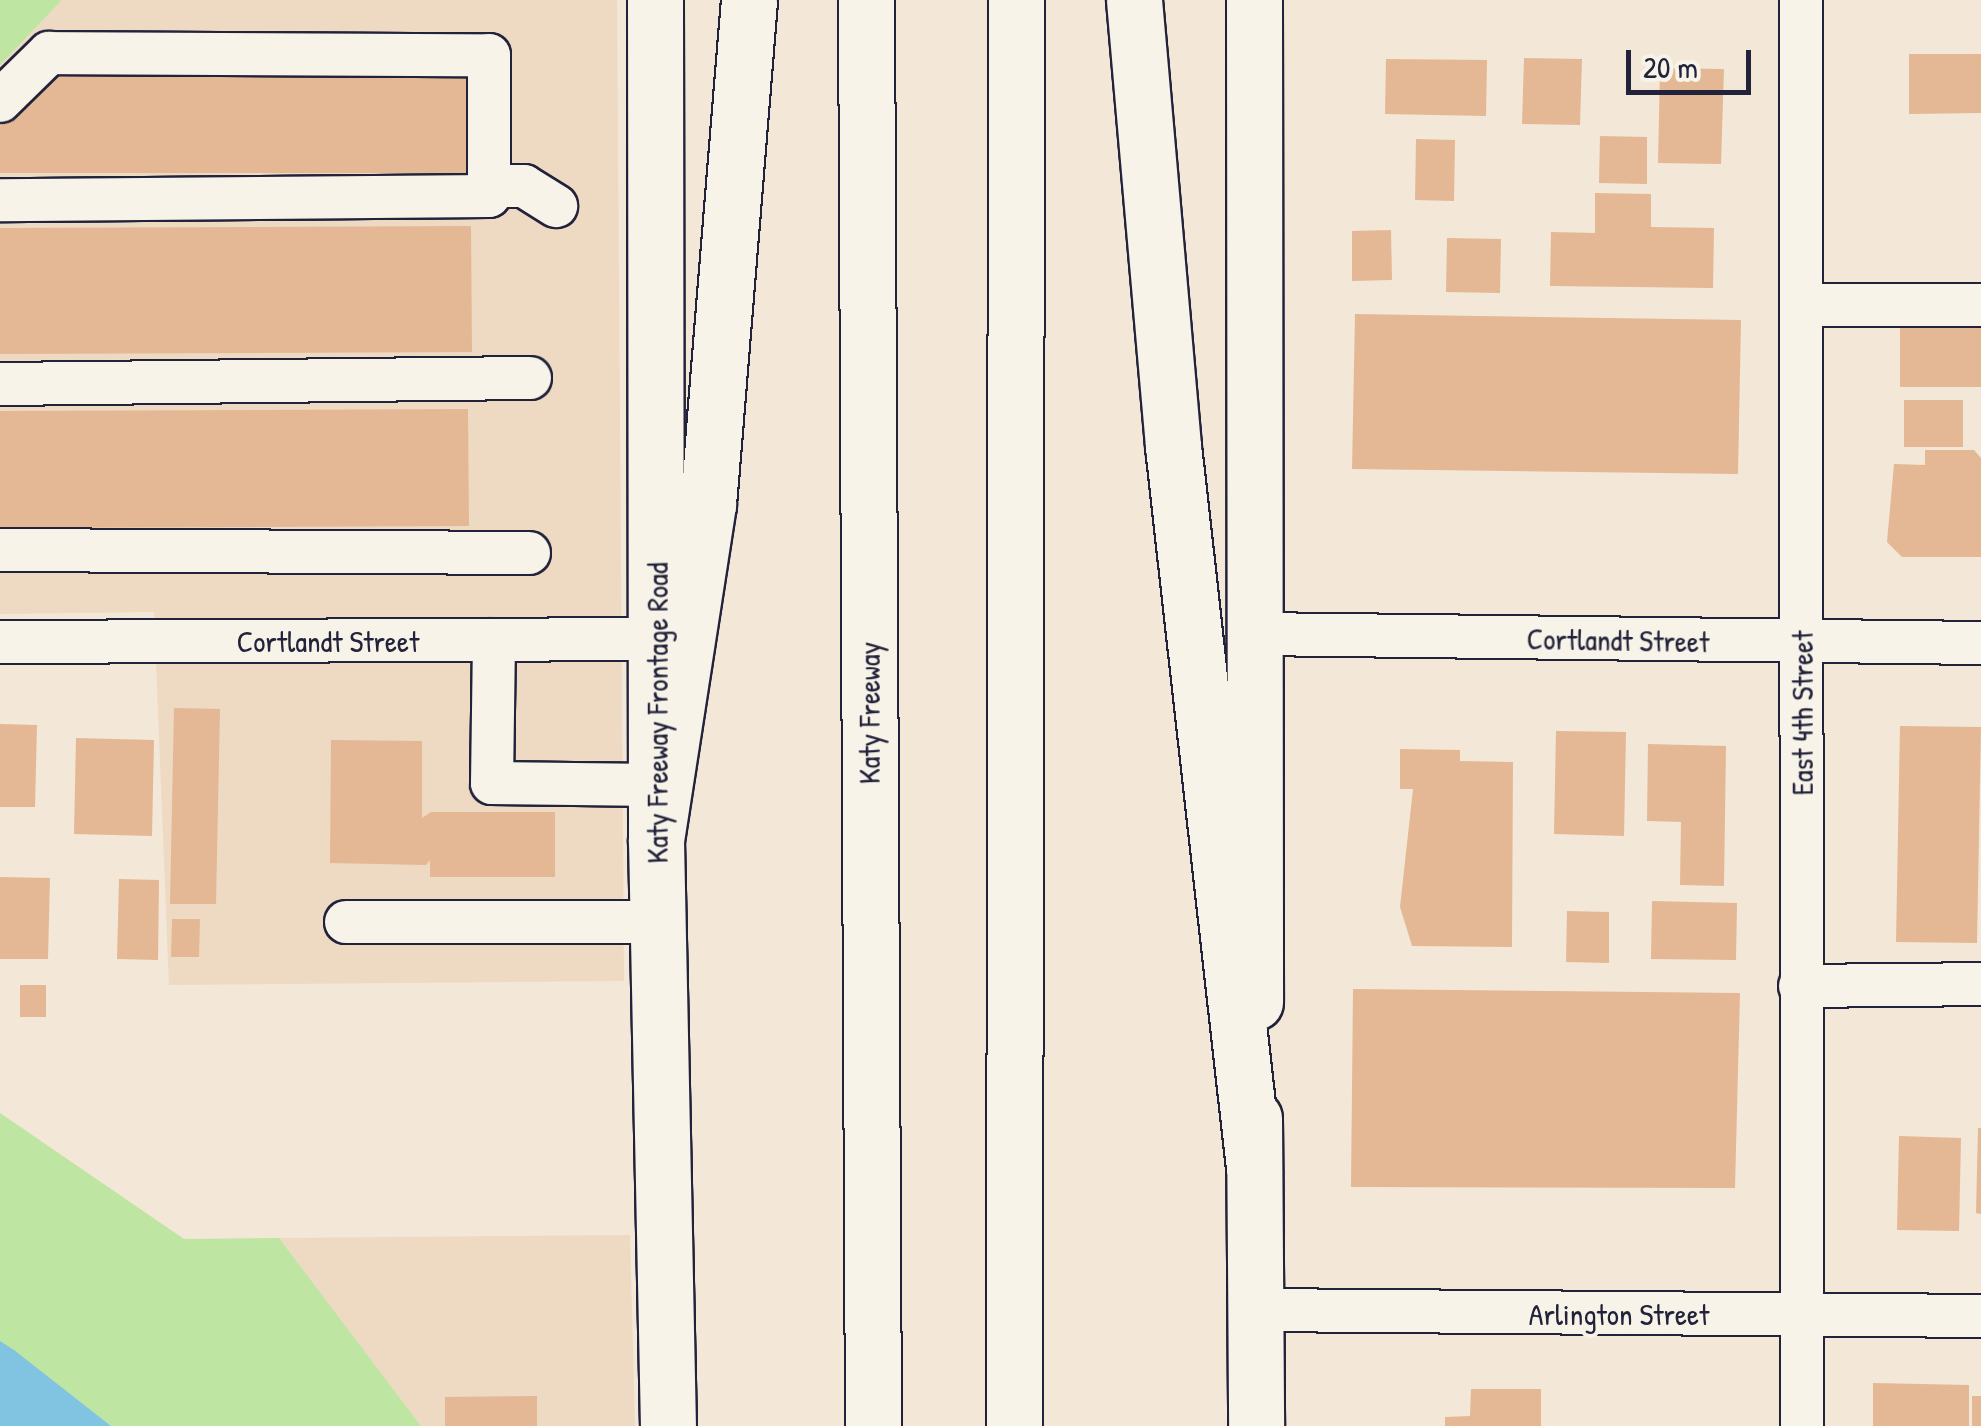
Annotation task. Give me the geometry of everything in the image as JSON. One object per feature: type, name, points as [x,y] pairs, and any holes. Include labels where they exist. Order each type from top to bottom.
[{"type":"main road","name":"Katy Freeway Frontage Road","points":[[654,0],[656,840],[668,1426]]},
{"type":"main road","points":[[656,840],[708,504],[749,0]]},
{"type":"main road","name":"Katy Freeway","points":[[866,0],[872,1426]]},
{"type":"main road","points":[[1014,1426],[1016,0]]},
{"type":"main road","points":[[1134,0],[1172,446],[1254,1167]]},
{"type":"main road","points":[[1254,0],[1256,1426]]},
{"type":"street","name":"East 4th Street","points":[[1801,0],[1802,1426]]},
{"type":"street","points":[[0,102],[49,53],[489,54],[489,196],[0,200]]},
{"type":"street","points":[[488,186],[524,186],[556,206]]},
{"type":"street","points":[[1802,305],[1981,305]]},
{"type":"street","points":[[0,384],[530,378]]},
{"type":"street","points":[[0,550],[529,553]]},
{"type":"street","name":"Cortlandt Street","points":[[1255,634],[1981,643]]},
{"type":"street","name":"Cortlandt Street","points":[[0,642],[657,639]]},
{"type":"street","points":[[494,640],[492,783],[656,785]]},
{"type":"street","points":[[346,922],[658,922]]},
{"type":"street","points":[[1800,986],[1981,984]]},
{"type":"street","name":"Arlington Street","points":[[1256,1310],[1981,1316]]},
{"type":"shaded area","points":[[62,0],[617,0],[624,981],[169,985],[154,612],[0,614],[0,65]]},
{"type":"shaded area","points":[[630,1235],[635,1426],[421,1426],[279,1238]]},
{"type":"green space","points":[[0,0],[62,0],[0,65]]},
{"type":"green space","points":[[0,1113],[184,1239],[279,1238],[421,1426],[111,1426],[0,1341]]},
{"type":"water","points":[[0,1341],[14,1350],[111,1426],[0,1426]]},
{"type":"building","points":[[1909,54],[1981,54],[1981,113],[1909,114]]},
{"type":"building","points":[[1524,58],[1582,59],[1580,125],[1522,124]]},
{"type":"building","points":[[1386,59],[1487,60],[1486,116],[1385,114]]},
{"type":"building","points":[[1660,68],[1724,69],[1721,164],[1658,163]]},
{"type":"building","points":[[471,75],[471,173],[0,173],[0,126],[50,76]]},
{"type":"building","points":[[1600,136],[1647,137],[1647,184],[1599,183]]},
{"type":"building","points":[[1416,139],[1455,140],[1454,201],[1415,200]]},
{"type":"building","points":[[1595,193],[1651,194],[1651,227],[1714,228],[1713,288],[1550,286],[1551,232],[1595,233]]},
{"type":"building","points":[[471,226],[472,352],[0,354],[0,228]]},
{"type":"building","points":[[1391,230],[1392,280],[1352,281],[1352,231]]},
{"type":"building","points":[[1447,238],[1501,239],[1500,293],[1446,292]]},
{"type":"building","points":[[1355,314],[1741,320],[1738,474],[1352,469]]},
{"type":"building","points":[[1900,325],[1981,325],[1981,387],[1900,387]]},
{"type":"building","points":[[1904,400],[1963,400],[1963,447],[1904,447]]},
{"type":"building","points":[[468,409],[469,526],[0,528],[0,411]]},
{"type":"building","points":[[1925,450],[1974,450],[1981,458],[1981,557],[1902,557],[1887,542],[1894,464],[1925,465]]},
{"type":"building","points":[[174,708],[220,709],[216,904],[170,904]]},
{"type":"building","points":[[0,724],[37,725],[35,807],[0,807]]},
{"type":"building","points":[[1900,726],[1981,727],[1977,943],[1896,942]]},
{"type":"building","points":[[1556,731],[1626,732],[1624,836],[1554,834]]},
{"type":"building","points":[[76,738],[154,740],[152,836],[74,834]]},
{"type":"building","points":[[331,740],[422,741],[422,818],[431,812],[555,812],[555,877],[430,877],[430,860],[426,865],[330,863]]},
{"type":"building","points":[[1648,744],[1726,746],[1724,886],[1680,885],[1681,822],[1647,821]]},
{"type":"building","points":[[1400,749],[1460,750],[1460,761],[1513,762],[1512,947],[1412,946],[1400,907],[1413,789],[1400,789]]},
{"type":"building","points":[[0,877],[50,878],[48,959],[0,959]]},
{"type":"building","points":[[119,879],[159,880],[158,960],[117,959]]},
{"type":"building","points":[[1652,901],[1737,903],[1736,960],[1651,959]]},
{"type":"building","points":[[1567,911],[1609,912],[1609,963],[1566,962]]},
{"type":"building","points":[[172,919],[200,919],[199,957],[171,957]]},
{"type":"building","points":[[20,985],[46,985],[46,1017],[20,1017]]},
{"type":"building","points":[[1353,989],[1740,993],[1735,1188],[1351,1187]]},
{"type":"building","points":[[1981,1128],[1981,1214],[1976,1213]]},
{"type":"building","points":[[1899,1136],[1961,1138],[1959,1231],[1897,1230]]},
{"type":"building","points":[[1873,1383],[1969,1385],[1969,1426],[1873,1426]]},
{"type":"building","points":[[1471,1389],[1541,1389],[1541,1426],[1445,1426],[1445,1417],[1470,1416]]},
{"type":"building","points":[[537,1396],[537,1426],[445,1426],[445,1397]]},
{"type":"building","points":[[1972,1396],[1981,1396],[1981,1426],[1972,1426]]}]
